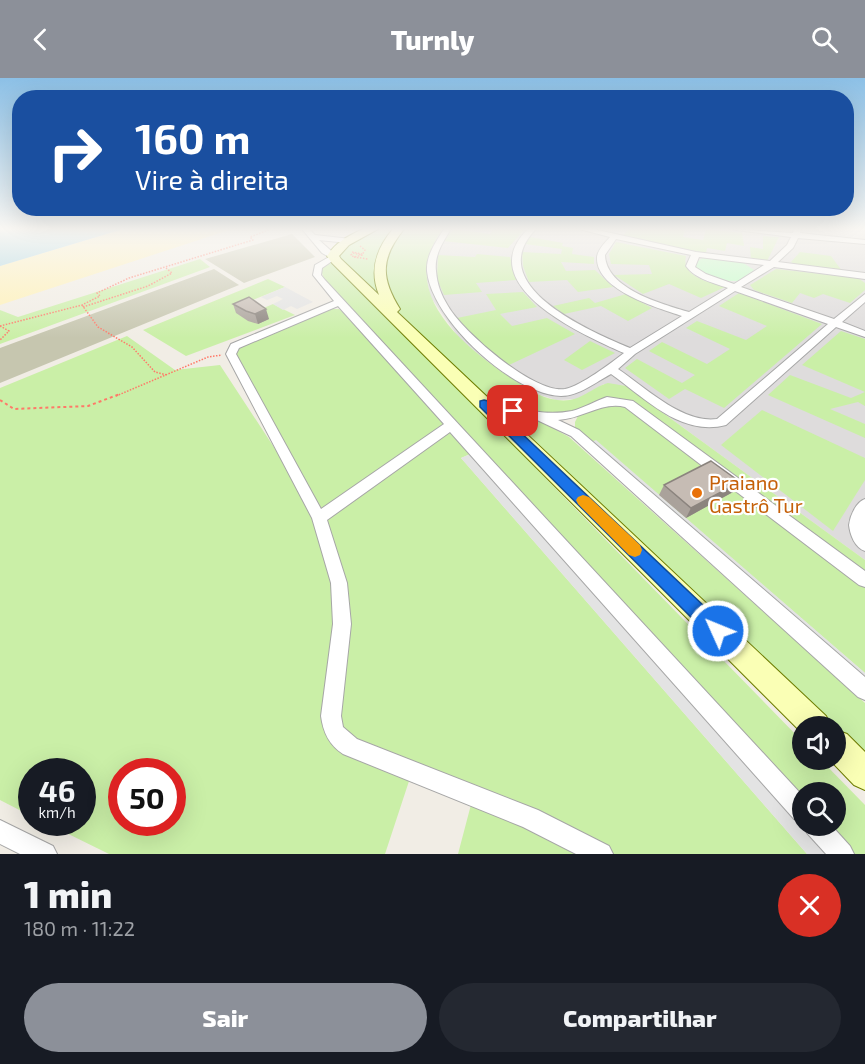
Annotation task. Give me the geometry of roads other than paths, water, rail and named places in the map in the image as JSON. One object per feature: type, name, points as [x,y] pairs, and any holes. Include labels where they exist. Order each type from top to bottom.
[{"type":"main road","points":[[342,265],[806,716]]},
{"type":"main road","points":[[380,265],[378,276],[382,288],[407,328]]},
{"type":"main road","points":[[846,755],[863,771]]},
{"type":"street","points":[[319,265],[317,275],[339,302],[792,800]]},
{"type":"street","points":[[431,265],[435,287],[452,320],[488,356],[540,389],[550,392],[570,392],[610,369],[631,352],[770,265]]},
{"type":"street","points":[[516,265],[523,282],[542,304],[563,320],[588,334],[631,352]]},
{"type":"street","points":[[603,265],[610,278],[626,290],[652,303],[689,315]]},
{"type":"street","points":[[692,265],[692,269],[703,276],[865,334]]},
{"type":"street","points":[[781,265],[865,276]]},
{"type":"street","points":[[610,369],[681,418],[693,423],[715,425],[722,422],[865,297]]},
{"type":"street","points":[[339,302],[235,346],[231,354],[319,518],[339,583],[342,624],[331,716],[333,730],[339,741],[530,818],[602,854]]},
{"type":"street","points":[[541,417],[579,414],[601,401],[610,400],[629,404],[865,580]]},
{"type":"street","points":[[484,404],[541,417],[575,433],[865,690]]},
{"type":"street","points":[[575,433],[575,422],[579,414]]},
{"type":"street","points":[[319,518],[451,425]]},
{"type":"street","points":[[865,505],[856,518],[855,530],[865,545]]},
{"type":"street","points":[[0,832],[45,854]]},
{"type":"street","points":[[826,836],[842,854]]},
{"type":"place","name":"Praiano Gastrô Tur","points":[[697,493]]}]
